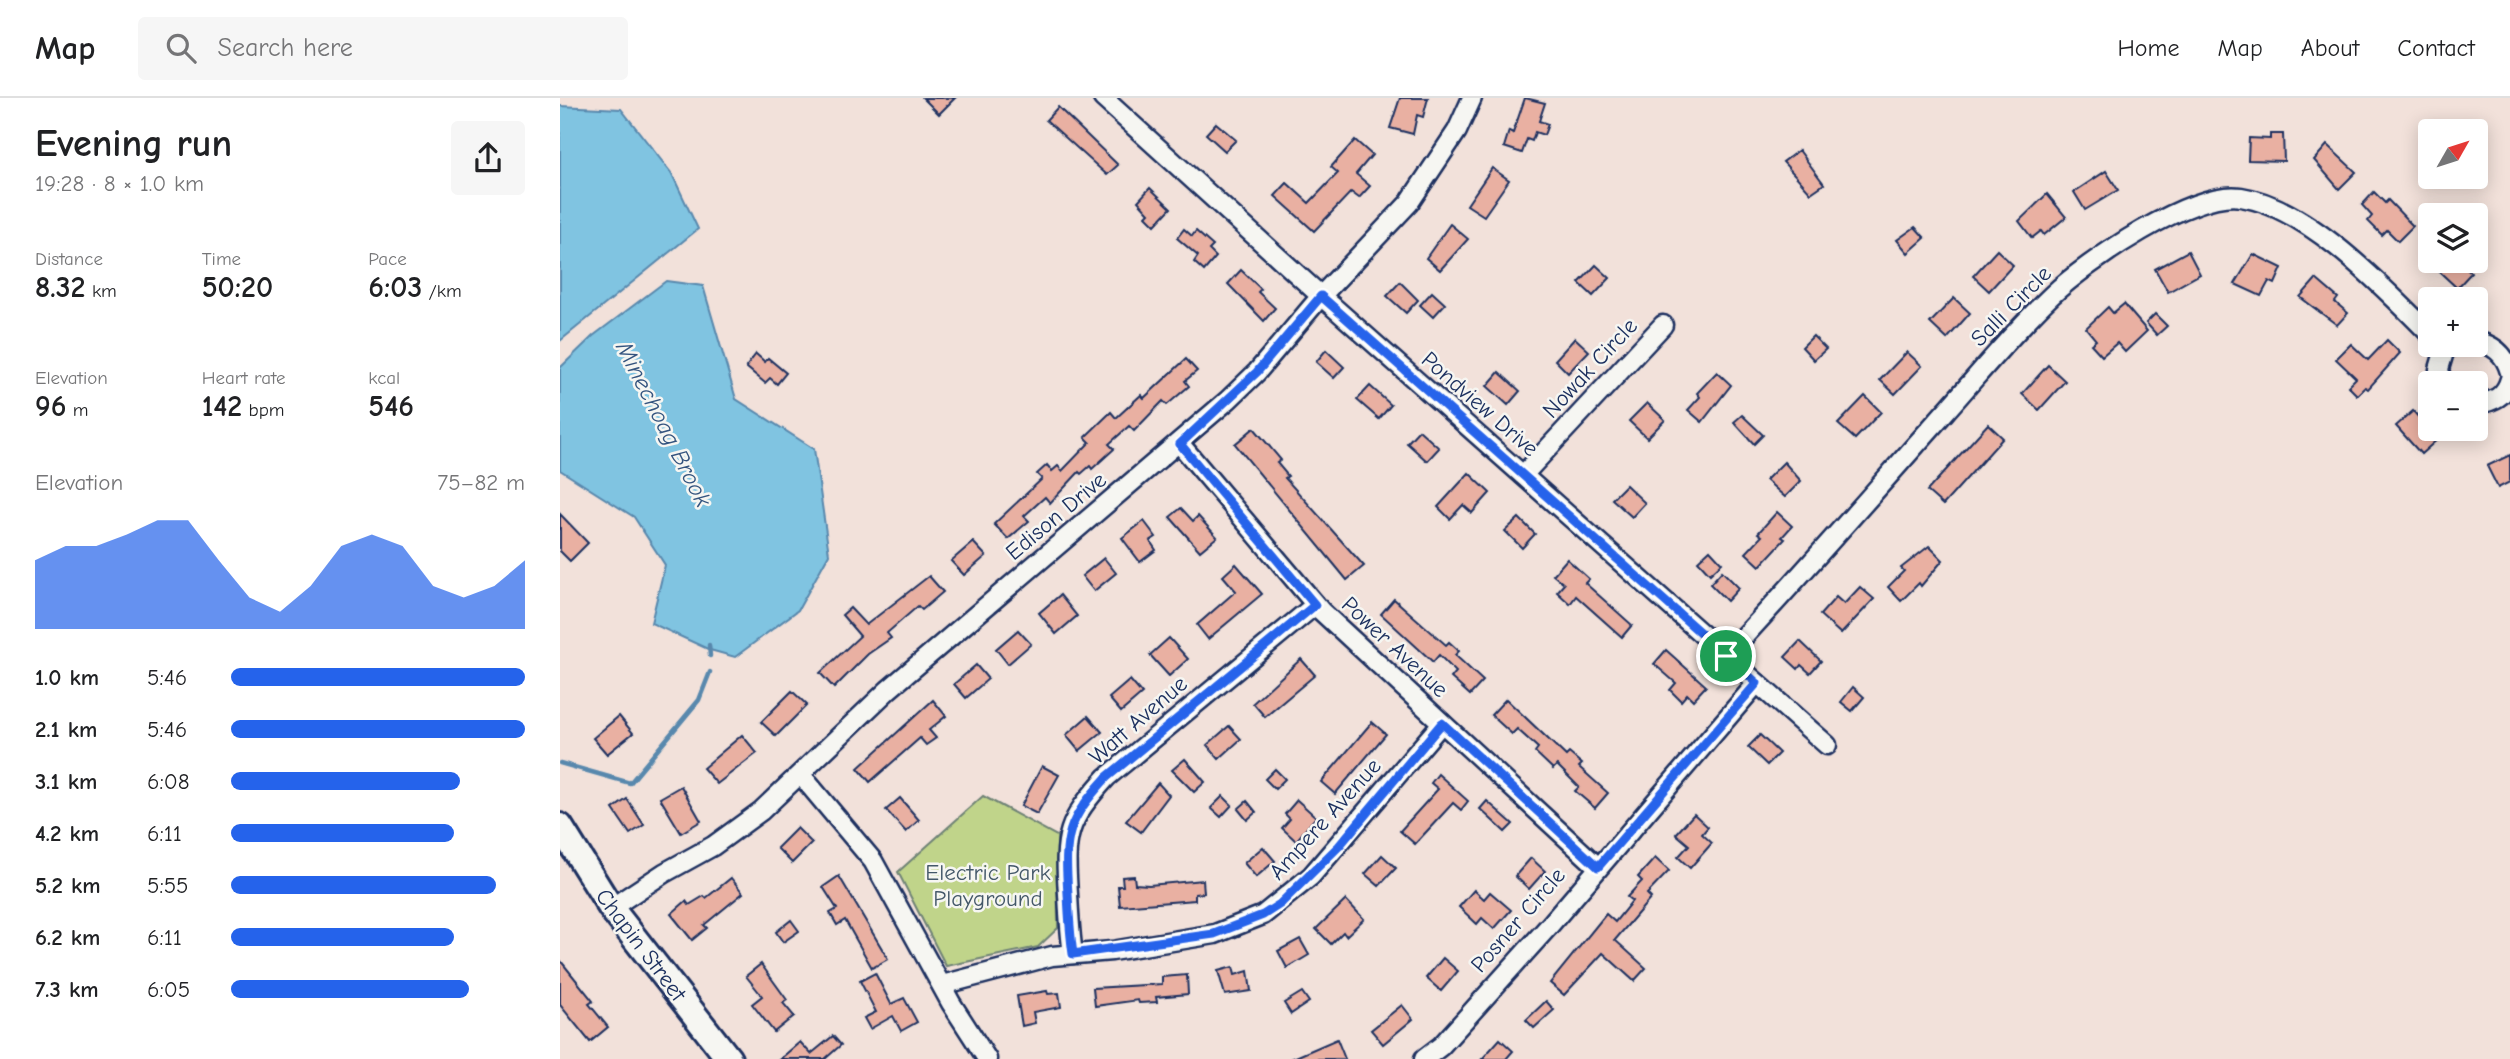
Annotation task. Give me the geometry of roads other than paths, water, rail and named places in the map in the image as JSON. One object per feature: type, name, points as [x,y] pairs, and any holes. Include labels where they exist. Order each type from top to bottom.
[{"type":"main road","name":"Chapin Street","points":[[560,826],[611,908],[729,1059]]},
{"type":"street","name":"Pondview Drive","points":[[1103,98],[1321,296],[1827,745]]},
{"type":"street","name":"Edison Drive","points":[[611,908],[713,846],[761,811],[888,690],[1180,444],[1257,372],[1321,296],[1409,203],[1457,131],[1472,98]]},
{"type":"street","name":"Salli Circle","points":[[1726,656],[1820,556],[1896,467],[2053,294],[2126,241],[2190,206],[2238,196],[2286,210],[2331,243],[2418,323]]},
{"type":"street","name":"Nowak Circle","points":[[1523,475],[1663,325]]},
{"type":"street","points":[[2488,345],[2495,347],[2507,362],[2510,372]]},
{"type":"street","points":[[2488,403],[2496,401],[2507,389],[2510,379]]},
{"type":"street","name":"Power Avenue","points":[[1180,444],[1315,605],[1598,867]]},
{"type":"street","name":"Watt Avenue","points":[[1073,954],[1064,863],[1066,843],[1075,818],[1090,796],[1107,777],[1315,605]]},
{"type":"street","name":"Posner Circle","points":[[1424,1059],[1441,1046],[1757,683]]},
{"type":"street","name":"Ampere Avenue","points":[[942,985],[1052,956],[1214,934],[1271,910],[1294,893],[1339,846],[1442,723]]},
{"type":"street","points":[[801,775],[873,861],[987,1059]]},
{"type":"water","points":[[560,106],[621,109],[672,174],[698,229],[560,341]]},
{"type":"water","points":[[666,281],[703,286],[736,399],[814,449],[829,554],[798,610],[735,657],[710,650],[651,623],[665,565],[634,517],[560,470],[560,368],[593,336]]},
{"type":"waterway","name":"Minechoag Brook","points":[[709,645],[710,656]]},
{"type":"waterway","name":"Minechoag Brook","points":[[560,763],[630,783],[699,700],[710,672]]},
{"type":"park label","name":"Electric Park Playground","points":[[988,885]]}]
